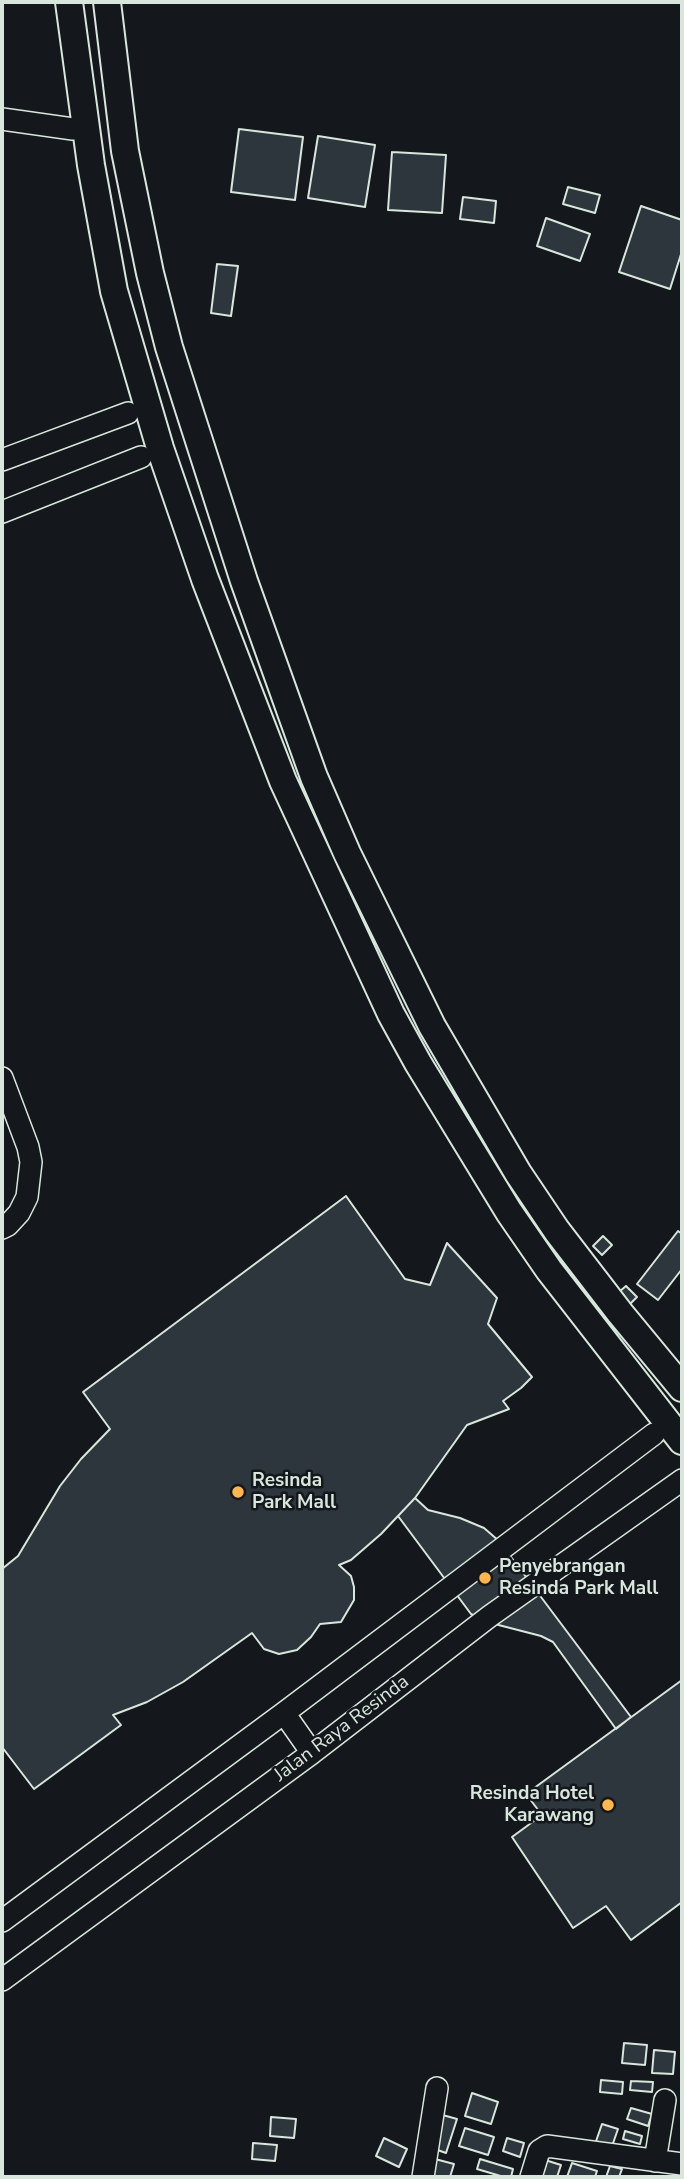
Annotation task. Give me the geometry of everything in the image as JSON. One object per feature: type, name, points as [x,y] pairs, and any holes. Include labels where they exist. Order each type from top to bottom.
[{"type":"main road","points":[[69,2],[90,165],[114,291],[160,448],[201,566],[283,781],[391,1014],[418,1063],[516,1222],[549,1270],[682,1441]]},
{"type":"main road","points":[[107,2],[129,174],[169,347],[244,581],[314,777],[347,853],[432,1026],[511,1161],[557,1231],[682,1388]]},
{"type":"street","points":[[2,119],[73,129]]},
{"type":"street","points":[[2,460],[128,413]]},
{"type":"street","points":[[2,512],[141,457]]},
{"type":"street","points":[[2,1078],[31,1162],[27,1196],[19,1213],[2,1228]]},
{"type":"street","points":[[2,1921],[284,1713],[654,1434]]},
{"type":"street","name":"Jalan Raya Resinda","points":[[2,1980],[312,1754],[490,1616],[682,1480]]},
{"type":"street","points":[[284,1713],[312,1754]]},
{"type":"street","points":[[423,2177],[437,2088]]},
{"type":"street","points":[[655,2161],[665,2100]]},
{"type":"street","points":[[531,2177],[539,2151],[556,2146],[682,2164]]},
{"type":"building","points":[[239,129],[303,137],[295,200],[231,192]]},
{"type":"building","points":[[318,136],[375,145],[365,207],[308,198]]},
{"type":"building","points":[[392,152],[446,155],[442,213],[388,210]]},
{"type":"building","points":[[568,187],[600,195],[595,213],[563,204]]},
{"type":"building","points":[[463,197],[496,201],[494,223],[460,219]]},
{"type":"building","points":[[641,206],[682,220],[682,251],[670,289],[619,272]]},
{"type":"building","points":[[546,218],[590,234],[580,261],[537,246]]},
{"type":"building","points":[[217,264],[238,266],[231,316],[211,313]]},
{"type":"building","name":"Resinda Park Mall","points":[[346,1196],[405,1279],[430,1285],[447,1243],[497,1298],[488,1324],[532,1377],[503,1401],[509,1409],[467,1425],[415,1498],[381,1534],[351,1560],[339,1565],[351,1576],[354,1587],[354,1600],[341,1622],[320,1624],[297,1650],[279,1654],[264,1649],[252,1633],[183,1682],[147,1702],[113,1715],[121,1725],[34,1789],[2,1747],[2,1569],[18,1556],[60,1486],[110,1429],[83,1392]]},
{"type":"building","points":[[678,1231],[682,1234],[682,1269],[658,1300],[637,1284]]},
{"type":"building","points":[[603,1236],[612,1245],[602,1255],[593,1246]]},
{"type":"building","points":[[626,1286],[637,1297],[630,1304],[619,1292]]},
{"type":"building","name":"Penyebrangan Resinda Park Mall","points":[[415,1498],[428,1510],[460,1518],[484,1528],[499,1541],[631,1717],[616,1729],[553,1642],[541,1636],[487,1622],[471,1614],[398,1516]]},
{"type":"building","name":"Resinda Hotel Karawang","points":[[682,1680],[682,1902],[631,1940],[606,1906],[573,1928],[512,1837],[542,1815],[526,1794]]},
{"type":"building","points":[[624,2043],[647,2045],[645,2065],[622,2063]]},
{"type":"building","points":[[654,2050],[675,2052],[673,2074],[652,2073]]},
{"type":"building","points":[[601,2080],[623,2082],[622,2094],[600,2092]]},
{"type":"building","points":[[631,2081],[653,2082],[652,2092],[630,2090]]},
{"type":"building","points":[[472,2093],[498,2102],[491,2124],[465,2116]]},
{"type":"building","points":[[631,2108],[652,2114],[648,2126],[627,2119]]},
{"type":"building","points":[[439,2114],[457,2119],[446,2153],[429,2147]]},
{"type":"building","points":[[271,2117],[296,2119],[294,2138],[270,2136]]},
{"type":"building","points":[[602,2124],[618,2129],[610,2152],[594,2147]]},
{"type":"building","points":[[465,2128],[494,2137],[488,2155],[459,2146]]},
{"type":"building","points":[[625,2131],[642,2136],[640,2144],[623,2139]]},
{"type":"building","points":[[384,2138],[407,2149],[399,2167],[376,2156]]},
{"type":"building","points":[[507,2138],[524,2143],[520,2157],[503,2151]]},
{"type":"building","points":[[253,2143],[277,2145],[275,2161],[252,2159]]},
{"type":"building","points":[[435,2159],[454,2164],[450,2177],[430,2176]]},
{"type":"building","points":[[480,2159],[513,2169],[511,2177],[477,2169]]},
{"type":"building","points":[[545,2160],[561,2165],[557,2177],[540,2177]]},
{"type":"building","points":[[572,2163],[597,2171],[595,2177],[567,2177]]},
{"type":"building","points":[[610,2166],[622,2169],[619,2177],[606,2177]]},
{"type":"place","name":"Resinda Park Mall","points":[[238,1492]]},
{"type":"place","name":"Penyebrangan Resinda Park Mall","points":[[485,1578]]},
{"type":"place","name":"Resinda Hotel Karawang","points":[[608,1805]]}]
